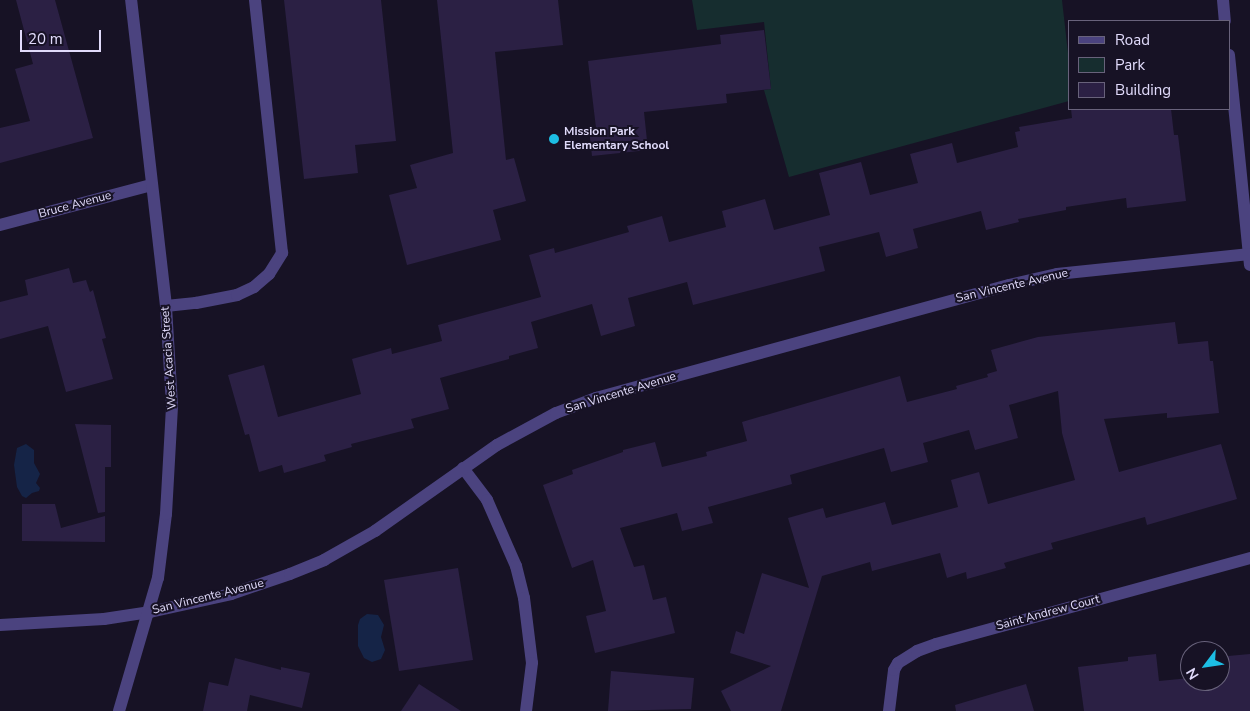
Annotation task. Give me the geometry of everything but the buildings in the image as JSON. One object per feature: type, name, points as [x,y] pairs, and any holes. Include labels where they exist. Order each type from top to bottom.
[{"type":"street","name":"West Acacia Street","points":[[119,711],[150,612],[158,578],[170,461],[172,395],[166,306],[131,0]]},
{"type":"street","points":[[166,306],[196,303],[238,295],[254,287],[269,274],[282,253],[255,0]]},
{"type":"street","points":[[1223,0],[1225,20]]},
{"type":"street","points":[[1230,65],[1250,258]]},
{"type":"street","name":"Bruce Avenue","points":[[0,225],[151,185]]},
{"type":"street","name":"San Vincente Avenue","points":[[0,625],[104,619],[150,612],[231,594],[290,574],[324,560],[375,532],[497,445],[556,413],[596,398],[1057,274],[1250,258]]},
{"type":"street","points":[[463,468],[488,500],[516,566],[524,598],[532,663],[526,711]]},
{"type":"street","name":"Saint Andrew Court","points":[[889,711],[894,670],[898,663],[917,651],[936,644],[1250,558]]},
{"type":"green space","points":[[692,0],[1062,0],[1068,53],[1068,101],[789,177],[764,90],[771,89],[764,22],[697,30]]},
{"type":"water","points":[[26,444],[34,450],[34,463],[40,474],[36,483],[40,488],[39,491],[32,493],[26,498],[22,496],[17,487],[14,465],[17,448]]},
{"type":"water","points":[[367,614],[378,615],[384,625],[381,637],[385,650],[381,659],[372,662],[364,658],[358,646],[358,625],[360,619]]},
{"type":"place","name":"Mission Park Elementary School","points":[[554,139]]}]
